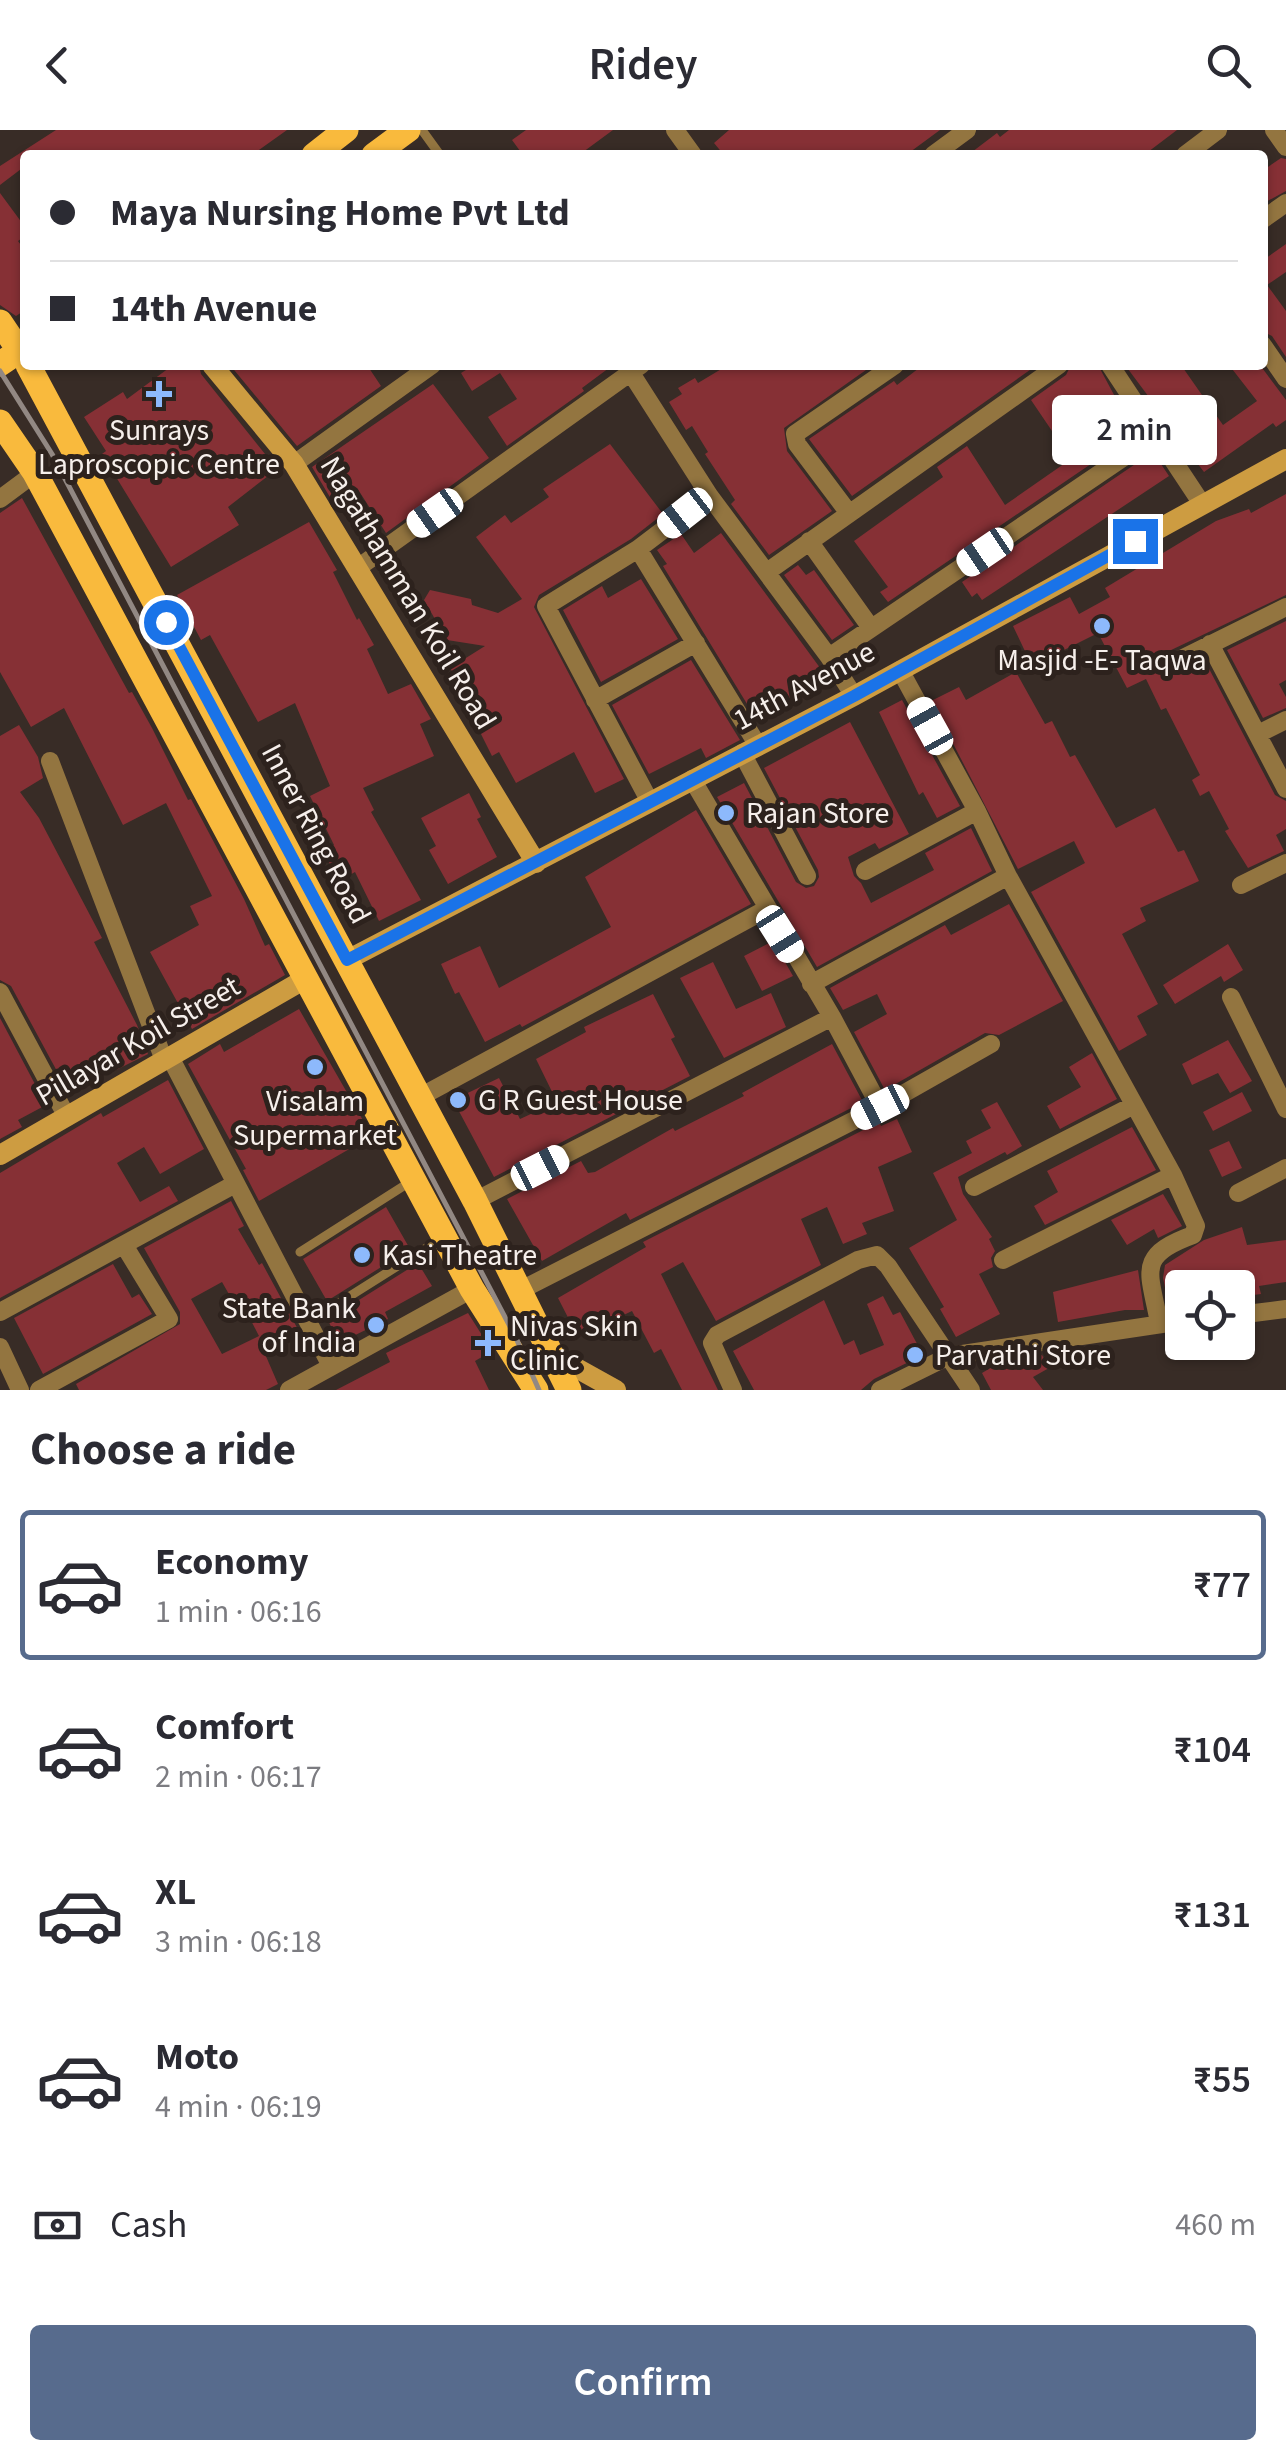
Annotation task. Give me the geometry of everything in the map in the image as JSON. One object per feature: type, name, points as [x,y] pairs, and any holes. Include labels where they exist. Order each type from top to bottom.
[{"type":"main road","points":[[320,150],[346,130]]},
{"type":"main road","points":[[381,150],[408,130]]},
{"type":"main road","name":"Inner Ring Road","points":[[0,322],[20,351]]},
{"type":"main road","name":"Inner Ring Road","points":[[32,370],[475,1201],[568,1390]]},
{"type":"main road","points":[[0,422],[35,473],[305,979],[416,1178],[472,1289],[530,1384]]},
{"type":"street","points":[[955,148],[968,130]]},
{"type":"street","points":[[1192,150],[1218,130]]},
{"type":"street","points":[[1274,130],[1286,147]]},
{"type":"street","points":[[1268,352],[1286,378]]},
{"type":"street","name":"Nagathamman Koil Road","points":[[216,370],[294,464],[536,863]]},
{"type":"street","points":[[294,464],[425,370]]},
{"type":"street","points":[[359,567],[635,370]]},
{"type":"street","points":[[637,370],[709,495],[829,656],[854,696]]},
{"type":"street","points":[[848,512],[797,444],[795,434],[887,370]]},
{"type":"street","points":[[767,572],[1052,370]]},
{"type":"street","points":[[1113,370],[1202,504]]},
{"type":"street","points":[[829,656],[1155,436]]},
{"type":"street","name":"14th Avenue","points":[[347,960],[854,696],[1286,459]]},
{"type":"street","points":[[0,499],[35,473]]},
{"type":"street","points":[[650,802],[546,606],[638,549],[709,495]]},
{"type":"street","points":[[808,541],[871,628]]},
{"type":"street","points":[[638,549],[696,643],[807,876]]},
{"type":"street","points":[[1173,663],[1286,607]]},
{"type":"street","points":[[595,700],[696,643]]},
{"type":"street","points":[[1210,644],[1286,789]]},
{"type":"street","points":[[900,670],[1173,1176],[1197,1230],[1166,1245],[1149,1267],[1159,1324]]},
{"type":"street","points":[[1258,734],[1286,720]]},
{"type":"street","points":[[50,761],[167,1059],[332,1366]]},
{"type":"street","points":[[692,779],[832,1017],[880,1107]]},
{"type":"street","points":[[865,871],[977,811]]},
{"type":"street","points":[[1242,885],[1286,863]]},
{"type":"street","points":[[811,984],[1008,876]]},
{"type":"street","points":[[420,1097],[766,910]]},
{"type":"street","name":"Pillayar Koil Street","points":[[0,1156],[305,979]]},
{"type":"street","points":[[0,992],[66,1117]]},
{"type":"street","points":[[1231,997],[1279,1077],[1286,1109]]},
{"type":"street","points":[[475,1201],[832,1017]]},
{"type":"street","points":[[519,1290],[880,1107],[991,1044]]},
{"type":"street","points":[[974,1187],[1134,1105]]},
{"type":"street","points":[[1238,1192],[1286,1168]]},
{"type":"street","points":[[1003,1260],[1173,1176]]},
{"type":"street","points":[[0,1312],[236,1184]]},
{"type":"street","points":[[39,1390],[168,1319],[124,1245]]},
{"type":"street","points":[[734,1390],[714,1352],[712,1343],[717,1334],[858,1260],[877,1255],[972,1390]]},
{"type":"street","points":[[289,1390],[472,1289]]},
{"type":"street","points":[[1255,1313],[1286,1309]]},
{"type":"street","points":[[880,1390],[949,1356],[1165,1323]]},
{"type":"street","points":[[0,1347],[20,1390]]},
{"type":"street","points":[[553,1356],[616,1390]]},
{"type":"lane","points":[[300,1252],[416,1178]]},
{"type":"lane","points":[[330,1308],[444,1236]]},
{"type":"building","points":[[56,130],[287,130],[259,150],[25,150]]},
{"type":"building","points":[[526,130],[613,130],[586,150],[519,150],[512,140]]},
{"type":"building","points":[[729,130],[940,130],[913,150],[720,150],[714,143]]},
{"type":"building","points":[[1009,130],[1177,130],[1151,150],[975,150],[997,133],[1000,137]]},
{"type":"building","points":[[20,153],[20,170],[0,185],[0,166]]},
{"type":"building","points":[[1286,159],[1286,191],[1268,201],[1268,167]]},
{"type":"building","points":[[0,193],[20,220],[20,313],[16,316],[0,305]]},
{"type":"building","points":[[1286,244],[1286,272],[1268,284],[1268,257]]},
{"type":"building","points":[[1268,286],[1286,311],[1286,357],[1268,334]]},
{"type":"building","points":[[166,370],[200,370],[277,469],[228,507],[239,525],[171,567],[84,417],[123,392],[127,399]]},
{"type":"building","points":[[234,370],[370,370],[381,386],[297,446]]},
{"type":"building","points":[[606,370],[582,388],[584,391],[507,446],[488,417],[517,399],[500,373],[472,391],[461,373]]},
{"type":"building","points":[[720,370],[866,370],[784,428],[787,451],[832,511],[769,555],[731,504],[735,500],[692,426],[686,430],[669,402],[682,394],[678,388],[695,378],[698,383]]},
{"type":"building","points":[[916,370],[1030,370],[852,496],[809,439],[894,381],[897,385]]},
{"type":"building","points":[[1068,370],[1101,370],[1135,434],[888,602],[880,592],[888,587],[854,541],[943,477],[937,467],[967,446],[1005,505],[1071,459],[1031,400]]},
{"type":"building","points":[[1129,370],[1184,370],[1223,425],[1257,401],[1233,370],[1264,370],[1286,400],[1286,420],[1276,427],[1273,423],[1204,472],[1194,459],[1189,462],[1171,435],[1175,432]]},
{"type":"building","points":[[433,384],[489,458],[386,533],[357,488],[334,504],[312,467]]},
{"type":"building","points":[[610,444],[663,514],[631,539],[539,595],[534,607],[624,779],[595,793],[574,752],[516,783],[499,752],[492,756],[459,690],[463,688],[450,668],[485,646],[447,640],[424,600],[430,590],[471,599],[472,605],[498,613],[522,599],[476,537],[505,515],[511,523],[549,497],[543,489]]},
{"type":"building","points":[[1153,452],[1169,476],[982,600],[977,593],[972,597],[962,582]]},
{"type":"building","points":[[1286,494],[1286,595],[1167,652],[1161,661],[1162,669],[1173,675],[1205,661],[1275,795],[1286,801],[1286,829],[1276,835],[1284,851],[1248,868],[1225,831],[1229,829],[1209,791],[1200,796],[1192,780],[1200,775],[1166,708],[1161,710],[1146,679],[1127,688],[1098,633],[1032,666],[1013,626],[1070,597],[1079,614],[1110,597],[1105,588],[1216,521],[1249,509],[1251,513]]},
{"type":"building","points":[[22,498],[152,728],[188,800],[191,799],[265,946],[269,944],[285,975],[192,1029],[150,952],[199,925],[190,906],[212,896],[166,803],[123,825],[64,708],[31,727],[0,672],[0,513]]},
{"type":"building","points":[[309,522],[337,570],[333,572],[357,620],[374,645],[367,649],[388,694],[411,684],[431,719],[420,724],[434,756],[363,788],[374,810],[371,812],[421,900],[379,921],[355,872],[339,881],[323,851],[334,845],[310,796],[330,786],[295,703],[258,722],[210,635],[201,640],[177,595]]},
{"type":"building","points":[[721,533],[826,676],[758,722],[657,550],[681,534],[694,553]]},
{"type":"building","points":[[798,565],[806,575],[814,570],[854,625],[832,640],[784,575]]},
{"type":"building","points":[[641,579],[678,639],[601,682],[563,610],[602,586],[608,598]]},
{"type":"building","points":[[1286,621],[1286,680],[1279,684],[1286,697],[1286,708],[1263,718],[1227,650]]},
{"type":"building","points":[[691,660],[740,740],[706,758],[701,748],[649,774],[612,705]]},
{"type":"building","points":[[1016,672],[1045,724],[1052,721],[1070,757],[1075,755],[1116,828],[1155,808],[1178,852],[1184,850],[1199,881],[1140,908],[1146,921],[1122,934],[1158,1004],[1137,1016],[1147,1035],[1119,1051],[1031,892],[1085,863],[1074,841],[1018,869],[931,701],[959,687],[966,700]]},
{"type":"building","points":[[902,700],[960,806],[937,818],[923,792],[919,795],[879,712]]},
{"type":"building","points":[[850,722],[909,834],[879,849],[875,843],[848,857],[854,876],[871,903],[934,870],[925,853],[971,828],[992,871],[817,967],[717,797],[744,783],[796,882],[806,888],[814,886],[818,870],[764,768]]},
{"type":"building","points":[[19,725],[38,757],[43,778],[20,792],[39,818],[102,938],[94,942],[148,1054],[114,1071],[109,1062],[65,1086],[11,986],[0,980],[0,736]]},
{"type":"building","points":[[469,793],[481,817],[477,819],[497,857],[448,884],[429,850],[436,846],[421,818]]},
{"type":"building","points":[[696,810],[751,904],[522,1027],[520,1024],[485,1042],[441,964],[480,946],[499,988],[611,927],[585,877]]},
{"type":"building","points":[[1009,904],[1063,1001],[999,1035],[985,1033],[885,1090],[854,1032],[887,1014],[877,994],[843,1010],[830,988],[945,925],[951,935]]},
{"type":"building","points":[[773,941],[793,976],[762,991],[744,956]]},
{"type":"building","points":[[1228,944],[1243,970],[1224,982],[1221,976],[1175,1004],[1163,985]]},
{"type":"building","points":[[713,962],[736,1009],[771,993],[786,1027],[724,1058],[680,978]]},
{"type":"building","points":[[653,994],[690,1076],[494,1177],[453,1100],[499,1078],[520,1119],[557,1102],[536,1059],[586,1032],[584,1027]]},
{"type":"building","points":[[299,1009],[372,1136],[259,1201],[243,1170],[246,1169],[188,1064],[220,1044],[224,1052]]},
{"type":"building","points":[[0,1018],[46,1105],[18,1120],[22,1127],[0,1139]]},
{"type":"building","points":[[1228,1040],[1252,1081],[1230,1093],[1218,1073],[1192,1085],[1182,1064]]},
{"type":"building","points":[[832,1044],[863,1102],[630,1220],[626,1213],[542,1261],[507,1199],[581,1161],[588,1173],[595,1172],[673,1128],[675,1131],[744,1096],[742,1093]]},
{"type":"building","points":[[1092,1053],[1117,1099],[1060,1129],[1047,1106],[1081,1087],[1069,1067]]},
{"type":"building","points":[[168,1080],[204,1149],[160,1174],[144,1147],[117,1163],[140,1202],[169,1186],[178,1201],[0,1298],[0,1173],[101,1113],[103,1117]]},
{"type":"building","points":[[1242,1092],[1252,1111],[1213,1131],[1203,1112]]},
{"type":"building","points":[[997,1102],[1022,1146],[958,1177],[963,1194],[992,1237],[989,1239],[995,1251],[991,1258],[993,1267],[979,1274],[1000,1314],[956,1337],[940,1309],[944,1307],[909,1248],[957,1220],[933,1173],[972,1153],[966,1141],[991,1128],[981,1110]]},
{"type":"building","points":[[897,1119],[912,1152],[878,1167],[894,1211],[862,1223],[867,1234],[843,1244],[827,1207],[801,1219],[821,1265],[716,1321],[683,1262],[661,1274],[718,1390],[682,1390],[661,1349],[654,1353],[632,1311],[578,1337],[558,1298],[646,1247],[643,1242],[879,1122],[881,1126]]},
{"type":"building","points":[[1132,1127],[1156,1170],[1045,1225],[1034,1206],[1058,1192],[1047,1171]]},
{"type":"building","points":[[1229,1141],[1242,1168],[1222,1177],[1209,1150]]},
{"type":"building","points":[[1163,1194],[1182,1226],[1158,1238],[1154,1229],[1127,1245],[1111,1220]]},
{"type":"building","points":[[231,1201],[244,1226],[238,1229],[259,1265],[262,1263],[301,1335],[265,1354],[278,1384],[266,1390],[79,1390],[76,1384],[180,1324],[180,1312],[144,1248]],"holes":[[[222,1282],[238,1310],[244,1307],[259,1336],[222,1354],[191,1299]]]},
{"type":"building","name":"Kasi Theatre","points":[[386,1207],[410,1249],[327,1301],[303,1259]]},
{"type":"building","points":[[1242,1227],[1247,1245],[1286,1240],[1286,1282],[1259,1286],[1261,1294],[1255,1295],[1255,1270],[1165,1270],[1165,1288],[1163,1278],[1165,1265],[1204,1240]]},
{"type":"building","points":[[418,1263],[432,1286],[385,1312],[388,1319],[339,1343],[324,1312],[335,1315]]},
{"type":"building","points":[[113,1264],[132,1298],[139,1294],[152,1314],[43,1374],[14,1318]]},
{"type":"building","points":[[1138,1270],[1144,1310],[1058,1322],[1053,1292]]},
{"type":"building","points":[[883,1296],[893,1315],[900,1312],[923,1355],[874,1379],[861,1390],[754,1390],[733,1351],[824,1300],[844,1345],[854,1340],[860,1355],[884,1345],[867,1304]]},
{"type":"building","points":[[468,1313],[492,1351],[475,1361],[489,1390],[336,1390],[390,1362],[386,1353]]},
{"type":"building","points":[[1042,1355],[1049,1368],[1033,1377],[1043,1390],[991,1390],[982,1373],[1004,1360]]},
{"type":"railway","points":[[0,371],[52,454],[516,1338],[539,1390]]},
{"type":"place","name":"Sunrays Laproscopic Centre","points":[[159,394]]},
{"type":"place","name":"Masjid -E- Taqwa","points":[[1102,626]]},
{"type":"place","name":"Rajan Store","points":[[726,813]]},
{"type":"place","name":"Visalam Supermarket","points":[[315,1067]]},
{"type":"place","name":"G R Guest House","points":[[458,1100]]},
{"type":"place","name":"Kasi Theatre","points":[[362,1255]]},
{"type":"place","name":"State Bank of India","points":[[376,1325]]},
{"type":"place","name":"Nivas Skin Clinic","points":[[488,1343]]},
{"type":"place","name":"Parvathi Store","points":[[915,1355]]},
{"type":"route","points":[[166,622],[347,960],[854,696],[1135,541]]}]
